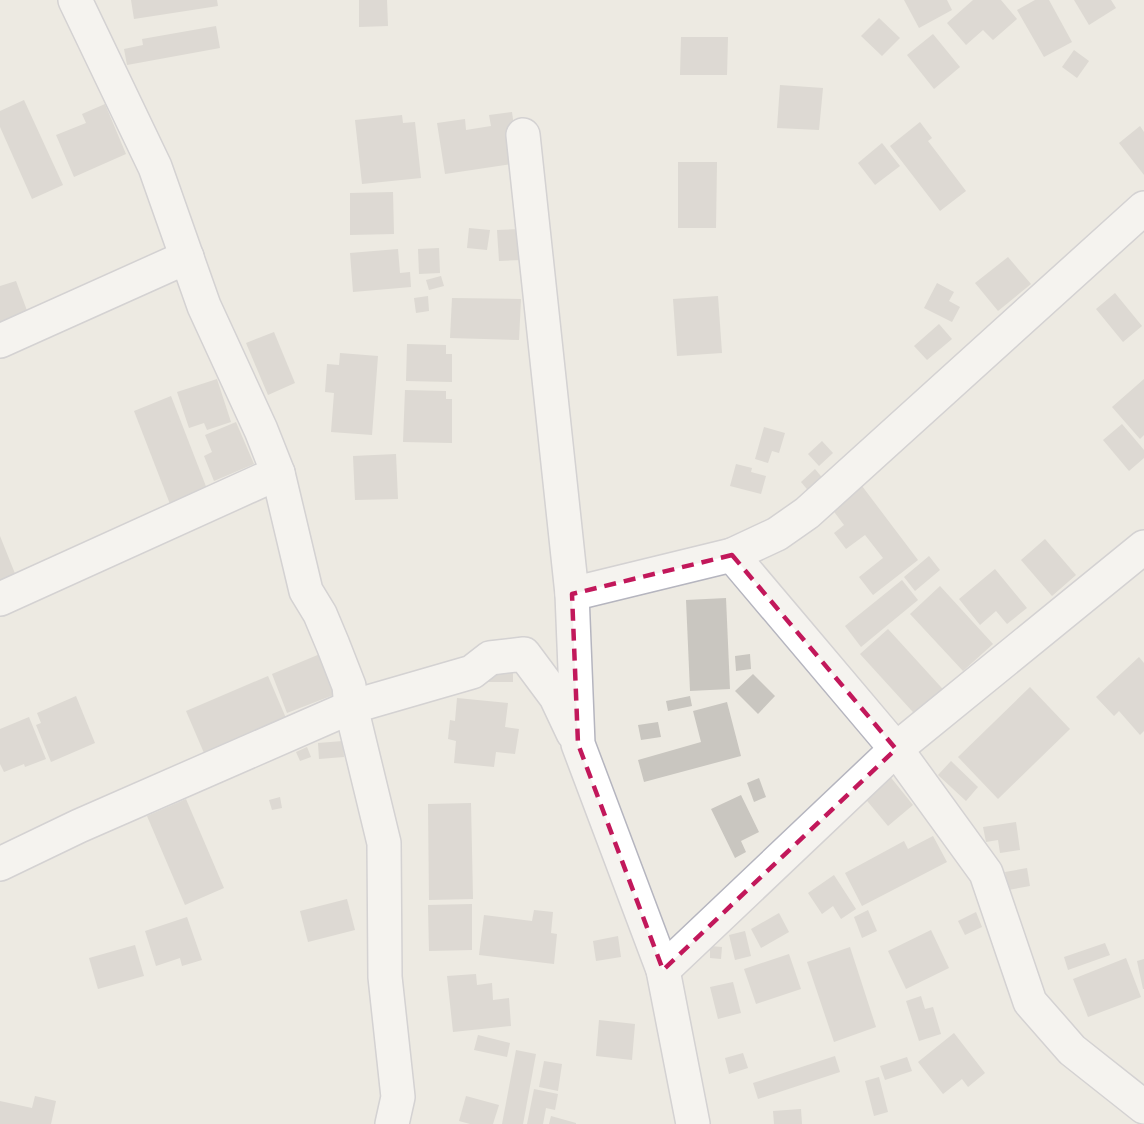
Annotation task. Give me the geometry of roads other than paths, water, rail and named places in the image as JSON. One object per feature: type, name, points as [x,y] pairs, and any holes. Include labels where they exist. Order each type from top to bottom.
[{"type":"street","points":[[75,0],[155,167],[204,306],[261,430],[278,473],[306,591],[320,614],[349,686],[351,707],[384,843],[385,977],[398,1097],[392,1124]]},
{"type":"street","points":[[523,135],[572,594],[578,744]]},
{"type":"street","points":[[572,594],[732,555],[777,534],[807,513],[1144,208]]},
{"type":"street","points":[[0,341],[186,257]]},
{"type":"street","points":[[0,599],[278,473]]},
{"type":"street","points":[[663,970],[896,749],[1144,548]]},
{"type":"street","points":[[732,555],[896,749],[986,873],[1030,1002],[1072,1050],[1144,1107]]},
{"type":"street","points":[[0,864],[89,822],[351,707],[471,672],[490,658],[525,654],[556,697],[578,744],[663,970],[693,1124]]}]
